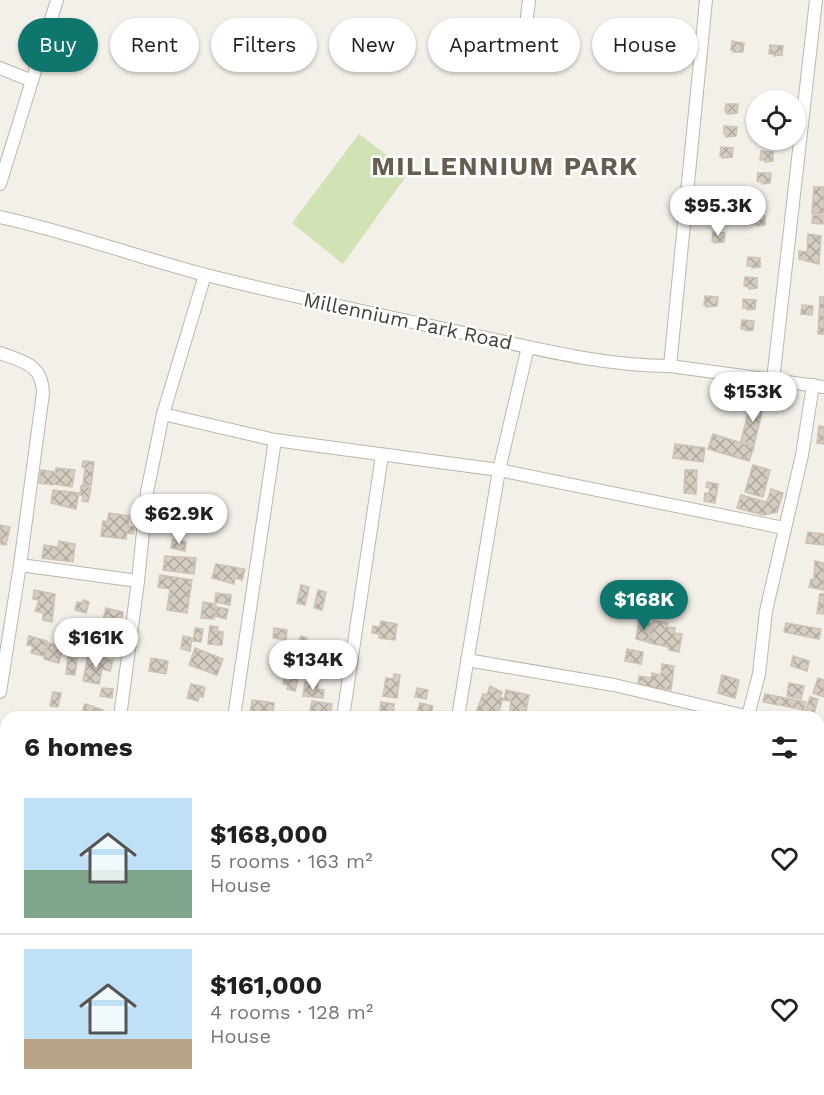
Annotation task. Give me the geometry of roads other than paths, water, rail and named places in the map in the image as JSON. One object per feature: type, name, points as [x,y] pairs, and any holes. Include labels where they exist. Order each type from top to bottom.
[{"type":"street","points":[[0,184],[57,0]]},
{"type":"street","points":[[527,18],[529,0]]},
{"type":"street","points":[[670,366],[706,0]]},
{"type":"street","points":[[773,380],[816,0]]},
{"type":"street","points":[[0,68],[32,81]]},
{"type":"street","name":"Millennium Park Road","points":[[0,217],[205,275],[349,309],[528,347],[599,360],[670,366],[819,386]]},
{"type":"street","points":[[121,711],[147,492],[163,414],[205,275]]},
{"type":"street","points":[[459,711],[499,471],[528,347]]},
{"type":"street","points":[[0,353],[33,366],[43,383],[20,565],[0,692]]},
{"type":"street","points":[[750,711],[759,674],[766,611],[819,386]]},
{"type":"street","points":[[163,414],[275,440],[499,471],[784,528]]},
{"type":"street","points":[[235,711],[275,440]]},
{"type":"street","points":[[344,711],[382,455]]},
{"type":"street","points":[[20,565],[138,581]]},
{"type":"street","points":[[467,660],[614,685],[724,711]]},
{"type":"district","name":"MILLENNIUM PARK","points":[[505,166]]}]
